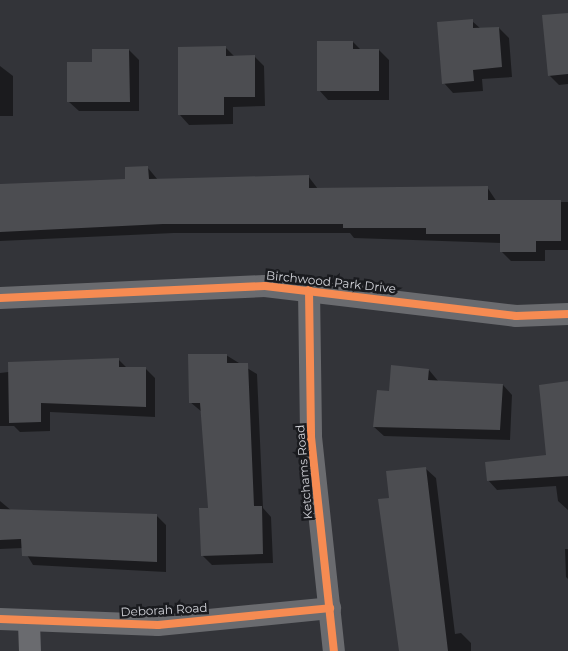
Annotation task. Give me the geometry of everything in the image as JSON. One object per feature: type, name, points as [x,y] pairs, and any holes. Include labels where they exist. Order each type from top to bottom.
[{"type":"street","name":"Birchwood Park Drive","points":[[0,298],[266,286],[516,316],[568,314]]},
{"type":"street","name":"Ketchams Road","points":[[309,290],[311,437],[334,651]]},
{"type":"street","name":"Deborah Road","points":[[0,619],[29,623],[158,624],[330,608]]},
{"type":"street","points":[[29,623],[30,651]]},
{"type":"building","points":[[568,13],[568,74],[548,76],[542,15]]},
{"type":"building","points":[[473,19],[473,28],[499,27],[502,67],[473,70],[474,81],[442,84],[437,22]]},
{"type":"building","points":[[317,41],[353,41],[353,49],[379,49],[379,91],[317,91]]},
{"type":"building","points":[[226,46],[226,56],[255,55],[255,97],[224,97],[224,115],[178,115],[178,47]]},
{"type":"building","points":[[92,49],[129,49],[130,102],[67,102],[67,62],[92,62]]},
{"type":"building","points":[[148,166],[149,179],[309,175],[309,188],[488,186],[488,200],[561,200],[561,241],[536,241],[536,252],[500,252],[500,234],[426,234],[426,228],[343,228],[343,224],[163,224],[0,232],[0,184],[125,179],[125,167]]},
{"type":"building","points":[[188,354],[227,354],[227,363],[248,363],[254,506],[262,506],[263,554],[201,556],[199,508],[208,508],[200,403],[189,403]]},
{"type":"building","points":[[119,358],[119,367],[146,367],[146,407],[41,403],[41,422],[9,423],[8,362]]},
{"type":"building","points":[[391,365],[429,369],[428,380],[503,384],[500,430],[373,427],[377,390],[389,391]]},
{"type":"building","points":[[568,381],[568,476],[487,481],[485,462],[546,455],[539,385]]},
{"type":"building","points":[[426,467],[448,651],[399,651],[378,499],[389,498],[386,471]]},
{"type":"building","points":[[0,509],[157,514],[157,562],[22,556],[21,539],[0,540]]},
{"type":"cycle path","points":[[0,298],[265,286],[516,316],[568,314]]},
{"type":"cycle path","points":[[309,290],[311,437],[334,651]]},
{"type":"cycle path","points":[[0,619],[158,625],[330,608]]}]
